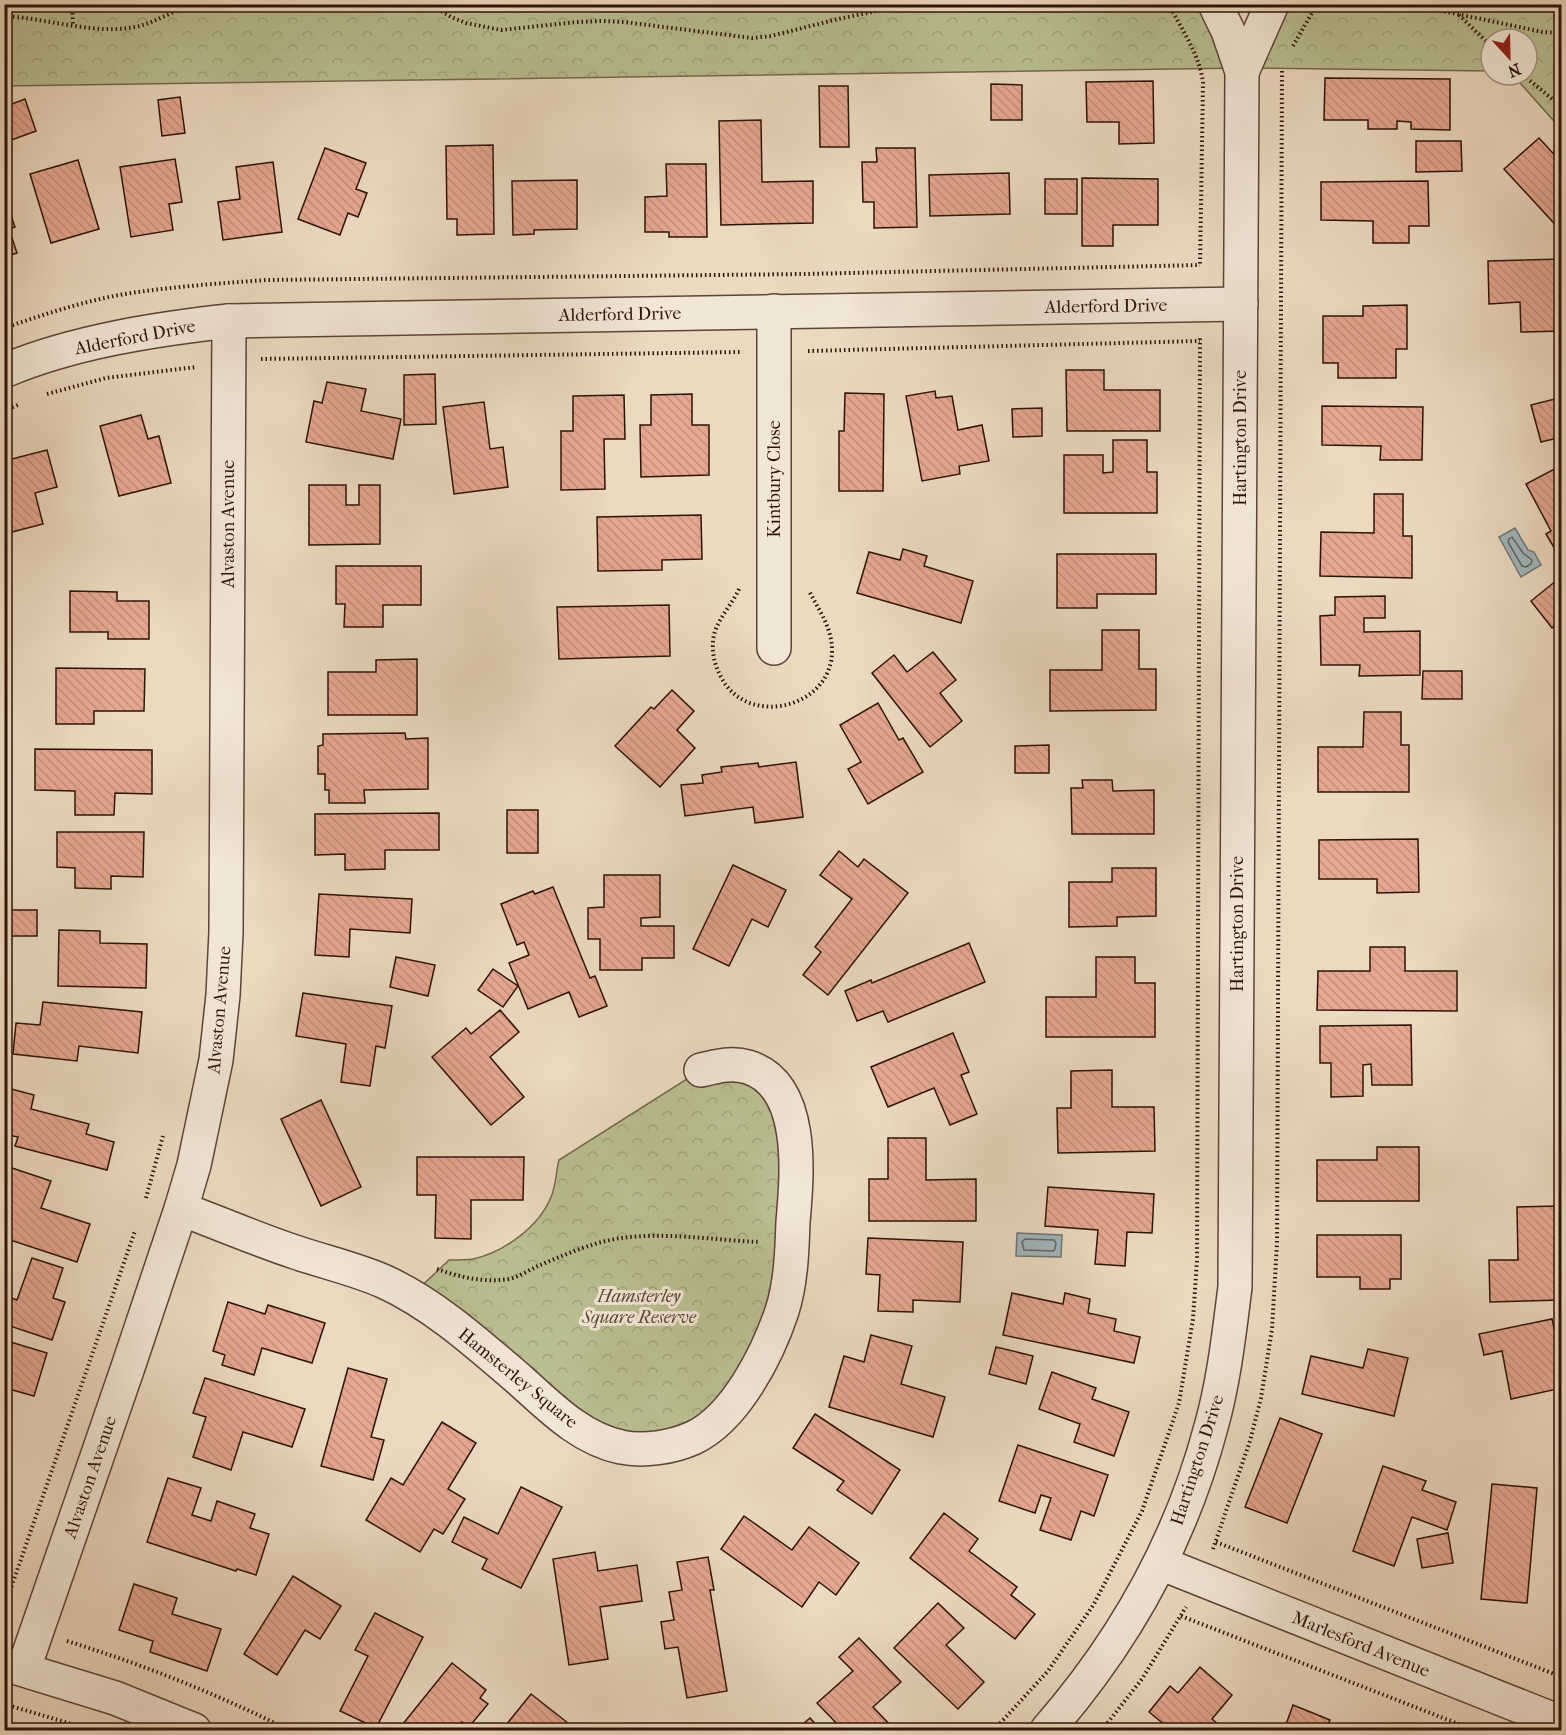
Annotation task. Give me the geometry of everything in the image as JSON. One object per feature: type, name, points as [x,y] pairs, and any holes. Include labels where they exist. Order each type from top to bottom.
[{"type":"street","name":"Hartington Drive","points":[[1047,1731],[1087,1683],[1117,1640],[1160,1563],[1196,1476],[1211,1427],[1229,1334],[1234,1287],[1242,72],[1228,31],[1215,4]]},
{"type":"street","name":"Hartington Drive","points":[[1242,72],[1272,4]]},
{"type":"street","name":"Alderford Drive","points":[[4,371],[53,354],[113,339],[229,321],[1241,304]]},
{"type":"street","name":"Kintbury Close","points":[[774,311],[774,648]]},
{"type":"street","name":"Alvaston Avenue","points":[[14,1666],[181,1209],[205,1118],[216,1060],[224,995],[226,932],[229,321]]},
{"type":"street","name":"Hamsterley Square","points":[[181,1209],[291,1251],[384,1282],[411,1296],[444,1319],[582,1431],[621,1447],[643,1449],[693,1438],[715,1424],[734,1403],[769,1346],[783,1309],[792,1244],[797,1161],[788,1110],[779,1091],[766,1077],[749,1067],[728,1064],[702,1070]]},
{"type":"street","name":"Marlesford Avenue","points":[[1160,1563],[1562,1723]]},
{"type":"street","points":[[14,1666],[115,1698],[194,1731]]},
{"type":"path","points":[[72,4],[73,25]]},
{"type":"path","points":[[4,16],[105,29],[137,27],[196,4]]},
{"type":"path","points":[[430,4],[466,23],[501,30],[602,21],[752,38],[771,36],[909,4]]},
{"type":"path","points":[[1169,4],[1202,70],[1200,265]]},
{"type":"path","points":[[1291,50],[1317,4]]},
{"type":"path","points":[[1409,4],[1544,32],[1562,33]]},
{"type":"path","points":[[1458,14],[1479,34]]},
{"type":"path","points":[[1286,59],[1282,66],[1275,1294],[1272,1329],[1250,1441],[1216,1542],[1562,1677]]},
{"type":"path","points":[[1538,87],[1562,107]]},
{"type":"path","points":[[806,351],[1200,341],[1197,1260],[1193,1319],[1179,1403],[1142,1511],[1094,1604],[1048,1671],[994,1731]]},
{"type":"path","points":[[265,358],[741,352]]},
{"type":"path","points":[[43,395],[106,378],[193,367],[193,379]]},
{"type":"path","points":[[4,411],[23,403]]},
{"type":"path","points":[[145,1202],[166,1125]]},
{"type":"path","points":[[4,1608],[137,1225]]},
{"type":"path","points":[[430,1267],[459,1277],[511,1279],[592,1245],[621,1238],[662,1237],[792,1244]]},
{"type":"path","points":[[1102,1731],[1142,1678],[1181,1616],[1474,1731]]},
{"type":"path","points":[[69,1641],[164,1674],[246,1708],[289,1731]]},
{"type":"path","points":[[4,1704],[92,1731]]},
{"type":"green space","points":[[4,5],[1215,5],[1241,68],[5,86]]},
{"type":"green space","points":[[1272,5],[1561,5],[1561,129],[1524,87],[1539,87],[1539,27],[1479,27],[1479,71],[1244,68]]},
{"type":"green space","name":"Hamsterley Square Reserve","points":[[701,1070],[779,1091],[783,1309],[715,1424],[621,1447],[411,1296],[449,1260],[485,1256],[519,1237],[538,1218],[553,1193],[559,1160]]},
{"type":"water","points":[[1515,528],[1528,550],[1534,552],[1541,565],[1521,577],[1499,537]]},
{"type":"water","points":[[1017,1233],[1062,1235],[1061,1257],[1016,1256]]},
{"type":"building","points":[[1325,78],[1450,79],[1450,130],[1411,129],[1411,122],[1397,121],[1397,129],[1368,129],[1368,120],[1324,120]]},
{"type":"building","points":[[1153,81],[1154,143],[1119,144],[1119,122],[1087,122],[1086,82]]},
{"type":"building","points":[[991,84],[1022,85],[1022,120],[991,120]]},
{"type":"building","points":[[819,86],[848,86],[849,147],[820,147]]},
{"type":"building","points":[[180,97],[185,133],[162,136],[158,100]]},
{"type":"building","points":[[25,99],[36,131],[6,142],[4,107]]},
{"type":"building","points":[[761,120],[762,182],[813,181],[813,223],[721,225],[719,121]]},
{"type":"building","points":[[1539,138],[1562,163],[1562,232],[1504,169]]},
{"type":"building","points":[[1416,141],[1461,141],[1462,171],[1416,172]]},
{"type":"building","points":[[493,145],[494,234],[457,235],[457,219],[447,219],[446,146]]},
{"type":"building","points":[[325,148],[366,163],[356,189],[367,193],[358,217],[348,213],[340,235],[298,219]]},
{"type":"building","points":[[876,148],[915,148],[917,227],[874,228],[874,202],[863,202],[862,162],[877,162]]},
{"type":"building","points":[[175,159],[182,202],[169,204],[173,230],[131,237],[120,167]]},
{"type":"building","points":[[78,160],[99,229],[51,243],[30,174]]},
{"type":"building","points":[[273,162],[282,232],[223,240],[218,202],[240,199],[236,167]]},
{"type":"building","points":[[666,164],[706,164],[707,237],[669,237],[669,232],[645,232],[645,197],[667,196]]},
{"type":"building","points":[[1009,173],[1010,214],[930,216],[929,175]]},
{"type":"building","points":[[1082,178],[1158,179],[1158,225],[1113,225],[1113,246],[1082,246]]},
{"type":"building","points":[[1045,179],[1077,179],[1077,214],[1045,214]]},
{"type":"building","points":[[577,180],[577,229],[534,230],[534,234],[513,235],[512,181]]},
{"type":"building","points":[[1428,181],[1429,226],[1409,226],[1409,243],[1373,243],[1373,221],[1321,220],[1321,182]]},
{"type":"building","points":[[6,201],[15,227],[9,229],[17,253],[4,257]]},
{"type":"building","points":[[1562,259],[1562,331],[1521,332],[1520,302],[1489,304],[1488,261]]},
{"type":"building","points":[[1407,305],[1407,349],[1396,349],[1396,378],[1338,378],[1338,363],[1323,363],[1323,316],[1363,316],[1363,306]]},
{"type":"building","points":[[1066,370],[1104,370],[1104,390],[1160,390],[1160,431],[1067,431]]},
{"type":"building","points":[[435,374],[436,424],[404,425],[404,375]]},
{"type":"building","points":[[327,382],[366,389],[361,411],[401,419],[393,459],[306,442],[314,401],[322,403]]},
{"type":"building","points":[[1562,384],[1562,437],[1541,442],[1531,405],[1559,398],[1556,386]]},
{"type":"building","points":[[935,391],[936,398],[952,396],[958,430],[982,425],[989,461],[959,466],[960,474],[922,481],[906,396]]},
{"type":"building","points":[[845,393],[884,394],[883,491],[839,491],[839,431],[844,431]]},
{"type":"building","points":[[692,394],[692,425],[709,425],[709,475],[641,477],[640,425],[651,425],[651,395]]},
{"type":"building","points":[[624,395],[625,439],[604,439],[605,489],[561,490],[561,431],[573,431],[573,396]]},
{"type":"building","points":[[484,402],[490,449],[503,447],[508,487],[454,494],[443,407]]},
{"type":"building","points":[[1322,406],[1423,407],[1422,460],[1380,460],[1381,446],[1322,445]]},
{"type":"building","points":[[1042,408],[1042,436],[1013,437],[1012,409]]},
{"type":"building","points":[[141,415],[148,439],[159,436],[171,483],[119,496],[100,426]]},
{"type":"building","points":[[1113,440],[1147,440],[1147,472],[1157,472],[1157,513],[1064,513],[1064,455],[1103,455],[1103,473],[1113,472]]},
{"type":"building","points":[[47,450],[57,487],[35,493],[43,524],[8,533],[4,522],[4,461]]},
{"type":"building","points":[[1562,465],[1562,555],[1559,556],[1546,534],[1551,531],[1526,484]]},
{"type":"building","points":[[309,485],[346,485],[346,505],[359,505],[359,485],[380,485],[380,544],[309,545]]},
{"type":"building","points":[[1374,494],[1403,494],[1403,536],[1412,536],[1412,578],[1320,576],[1321,532],[1374,533]]},
{"type":"building","points":[[701,515],[702,559],[662,560],[662,570],[598,571],[597,517]]},
{"type":"building","points":[[903,549],[927,556],[924,566],[973,581],[961,623],[857,593],[869,552],[900,560]]},
{"type":"building","points":[[1057,554],[1156,554],[1156,594],[1097,594],[1097,608],[1057,608]]},
{"type":"building","points":[[336,566],[421,566],[421,605],[383,605],[383,627],[344,627],[345,604],[336,604]]},
{"type":"building","points":[[1562,576],[1562,620],[1552,628],[1531,601]]},
{"type":"building","points":[[70,591],[117,592],[117,601],[149,601],[149,639],[108,639],[108,632],[70,632]]},
{"type":"building","points":[[1385,596],[1385,618],[1364,618],[1364,632],[1420,631],[1420,675],[1359,676],[1360,665],[1321,665],[1320,616],[1335,615],[1335,597]]},
{"type":"building","points":[[669,605],[670,656],[559,659],[557,607]]},
{"type":"building","points":[[1102,630],[1139,630],[1139,669],[1156,669],[1156,710],[1050,711],[1050,670],[1102,670]]},
{"type":"building","points":[[933,652],[956,680],[940,693],[962,721],[930,747],[872,673],[894,655],[907,672]]},
{"type":"building","points":[[417,659],[417,715],[328,715],[328,672],[376,672],[376,660]]},
{"type":"building","points":[[56,668],[145,669],[144,711],[94,711],[94,724],[56,724]]},
{"type":"building","points":[[1423,671],[1462,671],[1462,699],[1422,699]]},
{"type":"building","points":[[672,690],[694,711],[677,730],[695,748],[660,787],[615,746],[651,707],[654,709]]},
{"type":"building","points":[[878,703],[899,740],[903,738],[923,772],[868,804],[848,769],[861,762],[840,725]]},
{"type":"building","points":[[1364,712],[1401,712],[1401,745],[1409,745],[1409,792],[1318,792],[1318,747],[1363,747]]},
{"type":"building","points":[[405,733],[406,739],[428,738],[428,789],[364,790],[365,803],[329,803],[329,790],[325,790],[325,774],[318,774],[318,746],[323,745],[323,734]]},
{"type":"building","points":[[1049,745],[1049,773],[1015,773],[1015,746]]},
{"type":"building","points":[[35,749],[152,750],[152,794],[115,793],[114,815],[75,815],[75,791],[35,790]]},
{"type":"building","points":[[796,762],[803,817],[755,823],[753,807],[685,816],[681,785],[703,783],[702,775],[722,772],[721,767],[758,763],[759,767]]},
{"type":"building","points":[[1082,780],[1112,780],[1113,791],[1154,790],[1154,834],[1072,834],[1071,788],[1083,788]]},
{"type":"building","points":[[507,810],[538,810],[538,853],[507,853]]},
{"type":"building","points":[[439,813],[439,850],[385,850],[385,869],[345,870],[345,854],[315,855],[315,814]]},
{"type":"building","points":[[57,832],[144,832],[143,877],[111,876],[111,889],[75,888],[75,868],[57,867]]},
{"type":"building","points":[[1418,839],[1419,892],[1377,893],[1377,879],[1319,879],[1319,840]]},
{"type":"building","points":[[839,851],[858,867],[864,859],[908,893],[828,995],[803,975],[821,952],[815,947],[852,899],[820,875]]},
{"type":"building","points":[[733,865],[786,890],[768,927],[752,919],[729,966],[693,949]]},
{"type":"building","points":[[1112,868],[1156,868],[1156,916],[1117,917],[1117,926],[1069,927],[1069,882],[1112,882]]},
{"type":"building","points":[[604,875],[660,875],[660,917],[641,918],[641,926],[674,926],[674,958],[642,958],[642,970],[600,970],[600,939],[588,939],[588,908],[604,907]]},
{"type":"building","points":[[553,887],[590,978],[595,976],[607,1006],[579,1017],[569,992],[528,1009],[509,963],[529,955],[524,942],[517,945],[501,904],[533,891],[535,894]]},
{"type":"building","points":[[319,894],[412,899],[410,933],[350,929],[349,957],[315,955]]},
{"type":"building","points":[[4,910],[37,910],[37,936],[4,936]]},
{"type":"building","points":[[59,930],[100,931],[100,943],[147,944],[146,988],[58,986]]},
{"type":"building","points":[[969,943],[985,982],[888,1022],[883,1011],[857,1021],[845,991],[871,980],[872,983]]},
{"type":"building","points":[[1370,947],[1405,947],[1405,971],[1457,971],[1457,1011],[1317,1010],[1318,971],[1370,971]]},
{"type":"building","points":[[396,957],[435,965],[428,996],[390,987]]},
{"type":"building","points":[[1096,957],[1135,957],[1135,983],[1155,983],[1155,1037],[1046,1037],[1046,997],[1096,997]]},
{"type":"building","points":[[493,969],[518,986],[503,1007],[478,990]]},
{"type":"building","points":[[303,993],[392,1006],[385,1048],[376,1046],[370,1086],[341,1082],[346,1044],[296,1036]]},
{"type":"building","points":[[43,1002],[142,1012],[138,1053],[79,1046],[77,1061],[13,1054],[16,1023],[40,1025]]},
{"type":"building","points":[[500,1010],[519,1032],[490,1057],[524,1097],[491,1125],[432,1057],[466,1028],[471,1034]]},
{"type":"building","points":[[1411,1025],[1412,1085],[1372,1085],[1371,1064],[1363,1065],[1363,1096],[1331,1097],[1331,1063],[1320,1063],[1320,1026]]},
{"type":"building","points":[[953,1033],[969,1072],[961,1075],[977,1114],[950,1125],[934,1088],[888,1107],[871,1067]]},
{"type":"building","points":[[1112,1070],[1112,1107],[1154,1107],[1155,1151],[1058,1153],[1057,1108],[1071,1108],[1071,1071]]},
{"type":"building","points":[[4,1087],[34,1095],[31,1109],[89,1124],[86,1134],[114,1142],[107,1170],[15,1146],[18,1137],[4,1134]]},
{"type":"building","points":[[321,1100],[361,1187],[321,1206],[281,1119]]},
{"type":"building","points":[[1557,1123],[1562,1124],[1562,1167],[1555,1167]]},
{"type":"building","points":[[888,1138],[926,1138],[926,1180],[976,1179],[976,1221],[869,1221],[869,1179],[888,1179]]},
{"type":"building","points":[[1377,1147],[1419,1147],[1419,1201],[1317,1201],[1317,1160],[1377,1160]]},
{"type":"building","points":[[417,1157],[524,1157],[523,1200],[471,1200],[471,1239],[435,1238],[436,1195],[417,1195]]},
{"type":"building","points":[[12,1168],[51,1181],[41,1208],[90,1224],[77,1262],[4,1238],[4,1191]]},
{"type":"building","points":[[1048,1187],[1154,1194],[1152,1233],[1127,1232],[1125,1266],[1095,1264],[1098,1230],[1045,1226]]},
{"type":"building","points":[[1559,1206],[1562,1300],[1490,1302],[1489,1260],[1518,1260],[1517,1207]]},
{"type":"building","points":[[1317,1235],[1401,1235],[1401,1279],[1390,1279],[1390,1289],[1360,1289],[1360,1277],[1317,1277]]},
{"type":"building","points":[[868,1238],[963,1242],[960,1302],[913,1300],[913,1312],[878,1311],[880,1275],[866,1274]]},
{"type":"building","points":[[32,1258],[63,1268],[53,1298],[65,1302],[52,1340],[4,1324],[4,1295],[17,1300]]},
{"type":"building","points":[[1012,1293],[1063,1304],[1065,1293],[1090,1299],[1088,1313],[1116,1319],[1114,1331],[1140,1337],[1134,1363],[1003,1335]]},
{"type":"building","points":[[228,1302],[265,1314],[268,1305],[325,1323],[312,1363],[262,1348],[254,1375],[222,1365],[225,1355],[213,1351]]},
{"type":"building","points":[[1552,1319],[1562,1364],[1562,1388],[1511,1399],[1502,1351],[1484,1355],[1479,1334]]},
{"type":"building","points":[[871,1335],[912,1346],[901,1384],[945,1397],[933,1437],[829,1407],[844,1356],[864,1362]]},
{"type":"building","points":[[4,1340],[47,1353],[34,1396],[9,1389],[6,1396],[4,1395]]},
{"type":"building","points":[[996,1347],[1033,1356],[1026,1384],[989,1374]]},
{"type":"building","points":[[1368,1349],[1408,1358],[1394,1416],[1302,1394],[1311,1356],[1363,1368]]},
{"type":"building","points":[[348,1368],[387,1379],[371,1437],[384,1440],[373,1480],[321,1466]]},
{"type":"building","points":[[1052,1372],[1096,1388],[1092,1399],[1129,1412],[1114,1456],[1074,1442],[1080,1424],[1039,1409]]},
{"type":"building","points":[[205,1378],[305,1409],[292,1447],[243,1432],[231,1470],[193,1457],[206,1417],[193,1413]]},
{"type":"building","points":[[815,1414],[900,1470],[872,1514],[837,1490],[844,1481],[793,1448]]},
{"type":"building","points":[[1280,1418],[1322,1434],[1287,1523],[1245,1507]]},
{"type":"building","points":[[442,1422],[476,1443],[448,1489],[465,1499],[443,1534],[434,1529],[420,1552],[366,1520],[391,1478],[403,1485]]},
{"type":"building","points":[[1018,1445],[1108,1475],[1094,1516],[1081,1511],[1071,1540],[1040,1530],[1051,1498],[1041,1495],[1035,1513],[999,1501]]},
{"type":"building","points":[[1383,1466],[1426,1481],[1422,1490],[1456,1502],[1447,1530],[1412,1517],[1394,1566],[1353,1551]]},
{"type":"building","points":[[168,1478],[201,1488],[192,1515],[211,1521],[217,1501],[255,1514],[250,1528],[269,1534],[256,1575],[237,1569],[236,1571],[147,1542]]},
{"type":"building","points":[[1492,1484],[1537,1488],[1527,1603],[1481,1599]]},
{"type":"building","points":[[521,1487],[562,1507],[521,1588],[482,1569],[487,1559],[452,1542],[464,1517],[498,1534]]},
{"type":"building","points":[[944,1513],[978,1539],[969,1551],[1017,1587],[1011,1595],[1035,1614],[1015,1639],[910,1558]]},
{"type":"building","points":[[744,1516],[792,1550],[809,1527],[859,1563],[836,1595],[819,1582],[802,1607],[721,1549]]},
{"type":"building","points":[[1448,1533],[1453,1563],[1422,1568],[1417,1539]]},
{"type":"building","points":[[595,1552],[598,1571],[637,1565],[642,1601],[600,1607],[608,1659],[569,1665],[553,1559]]},
{"type":"building","points":[[708,1557],[714,1590],[710,1590],[727,1691],[687,1698],[678,1647],[665,1649],[661,1622],[674,1620],[669,1592],[682,1590],[677,1562]]},
{"type":"building","points":[[293,1576],[341,1606],[320,1639],[305,1630],[277,1675],[244,1654]]},
{"type":"building","points":[[134,1584],[177,1598],[172,1614],[221,1629],[207,1671],[150,1652],[153,1641],[119,1630]]},
{"type":"building","points":[[938,1603],[964,1628],[946,1645],[984,1682],[958,1709],[894,1648]]},
{"type":"building","points":[[375,1613],[423,1637],[376,1728],[340,1711],[368,1656],[355,1650]]},
{"type":"building","points":[[859,1638],[901,1682],[873,1707],[895,1730],[843,1730],[817,1703],[853,1671],[839,1657]]},
{"type":"building","points":[[452,1663],[486,1690],[480,1698],[488,1704],[469,1727],[462,1722],[455,1730],[398,1730]]},
{"type":"building","points":[[1200,1667],[1232,1695],[1212,1719],[1221,1727],[1218,1730],[1171,1730],[1149,1712],[1170,1686],[1178,1693]]},
{"type":"building","points":[[531,1694],[573,1727],[570,1730],[502,1730]]},
{"type":"building","points":[[1293,1705],[1330,1720],[1325,1730],[1284,1730]]},
{"type":"building","points":[[810,1718],[821,1730],[796,1730]]}]
